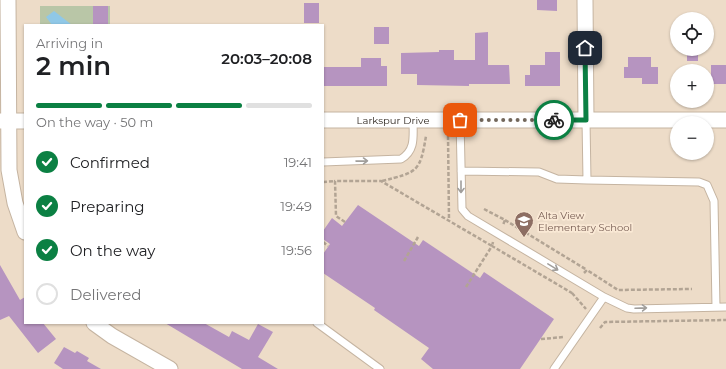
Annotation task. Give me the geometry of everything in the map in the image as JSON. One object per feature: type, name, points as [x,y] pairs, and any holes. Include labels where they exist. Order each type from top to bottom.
[{"type":"street","points":[[8,0],[4,121],[9,170],[15,204],[24,229]]},
{"type":"street","points":[[585,0],[586,120]]},
{"type":"street","name":"Larkspur Drive","points":[[324,120],[726,120]]},
{"type":"street","points":[[4,121],[24,121]]},
{"type":"street","points":[[95,324],[112,336],[169,369]]},
{"type":"lane","points":[[324,162],[401,159],[411,150],[413,143],[413,120]]},
{"type":"lane","points":[[460,120],[462,209],[468,216],[604,297],[627,308],[726,307]]},
{"type":"lane","points":[[586,120],[587,180]]},
{"type":"lane","points":[[461,171],[539,172],[557,179],[699,182],[707,185],[714,201],[716,307]]},
{"type":"lane","points":[[554,369],[604,297]]},
{"type":"lane","points":[[318,324],[380,369]]},
{"type":"path","points":[[448,136],[449,221]]},
{"type":"path","points":[[335,181],[336,216],[344,222]]},
{"type":"path","points":[[324,182],[381,181],[572,293],[586,309],[581,314]]},
{"type":"path","points":[[484,209],[505,220],[618,290],[692,289]]},
{"type":"path","points":[[503,225],[505,220]]},
{"type":"path","points":[[404,261],[418,237]]},
{"type":"path","points":[[324,243],[328,246]]},
{"type":"path","points":[[466,287],[492,246]]},
{"type":"path","points":[[584,273],[587,270]]},
{"type":"path","points":[[600,328],[605,322],[726,320]]},
{"type":"path","points":[[600,321],[604,324]]},
{"type":"path","points":[[541,339],[563,339],[567,332]]},
{"type":"green space","points":[[40,6],[110,6],[110,24],[40,24]]},
{"type":"water","points":[[54,11],[71,24],[51,24],[46,17]]},
{"type":"building","points":[[537,0],[557,0],[557,11],[537,10]]},
{"type":"building","points":[[304,3],[319,3],[319,23],[304,23]]},
{"type":"building","points":[[93,6],[108,6],[108,24],[93,24]]},
{"type":"building","points":[[374,27],[389,27],[389,44],[374,44]]},
{"type":"building","points":[[488,32],[488,65],[509,65],[510,84],[469,84],[469,86],[417,85],[417,74],[401,74],[401,53],[454,50],[454,60],[475,60],[475,33]]},
{"type":"building","points":[[545,52],[560,52],[560,86],[525,86],[525,75],[530,75],[530,65],[545,65]]},
{"type":"building","points":[[687,56],[698,56],[698,61],[687,61]]},
{"type":"building","points":[[628,57],[651,57],[651,67],[658,67],[658,84],[642,84],[642,78],[624,78],[624,67],[628,67]]},
{"type":"building","points":[[361,58],[381,58],[381,66],[387,66],[387,86],[324,86],[324,67],[361,67]]},
{"type":"building","points":[[714,65],[726,65],[726,84],[714,84]]},
{"type":"building","points":[[358,205],[419,246],[423,240],[480,278],[484,272],[554,319],[520,369],[433,369],[421,359],[429,348],[374,310],[375,308],[324,274],[324,253],[330,244],[324,240],[324,230],[332,218],[342,226]]},
{"type":"building","points":[[0,265],[20,300],[24,298],[24,324],[44,324],[56,339],[38,353],[9,316],[0,320]]},
{"type":"building","points":[[167,324],[206,324],[229,337],[232,331],[249,340],[258,324],[273,332],[258,357],[278,369],[242,369]]},
{"type":"building","points":[[64,347],[75,353],[77,351],[89,358],[87,361],[101,369],[63,369],[54,363]]},
{"type":"way so far","points":[[460,120],[554,120]]},
{"type":"place","name":"Alta View Elementary School","points":[[524,238]]},
{"type":"route","points":[[554,120],[586,120],[585,48]]}]
